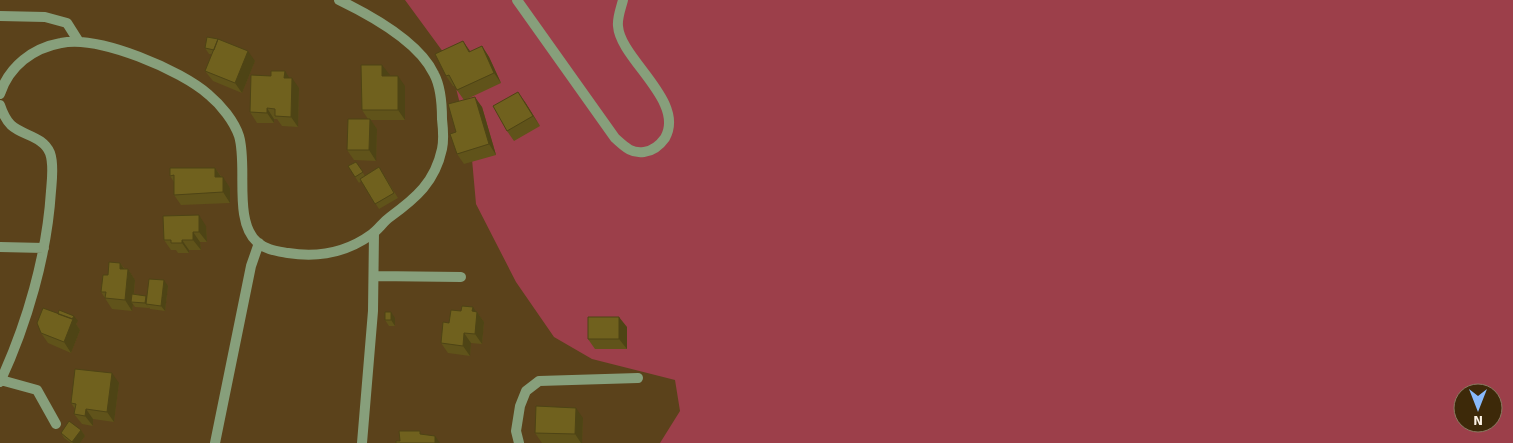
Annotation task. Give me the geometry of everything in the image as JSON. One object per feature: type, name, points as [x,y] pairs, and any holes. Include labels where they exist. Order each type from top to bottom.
[{"type":"street","points":[[1,89],[10,71],[29,55],[62,42],[91,42],[113,47],[190,82],[210,95],[238,133],[242,149],[244,212],[249,229],[259,243],[270,250],[303,256],[329,255],[359,243],[374,233],[423,191],[435,170],[442,148],[442,102],[434,74],[417,51],[391,30],[339,0]]},
{"type":"street","points":[[517,0],[615,138],[626,148],[637,153],[650,152],[661,144],[668,132],[670,120],[661,97],[622,38],[618,27],[623,0]]},
{"type":"street","points":[[0,16],[46,17],[67,24],[79,42]]},
{"type":"street","points":[[0,105],[10,125],[44,143],[50,154],[52,170],[50,223],[44,248],[31,298],[0,381],[37,390],[56,424]]},
{"type":"street","points":[[362,443],[374,276],[374,233]]},
{"type":"street","points":[[215,443],[251,266],[259,243]]},
{"type":"street","points":[[0,247],[44,248]]},
{"type":"street","points":[[374,276],[461,277]]},
{"type":"street","points":[[519,443],[516,431],[520,406],[526,391],[539,381],[638,378]]},
{"type":"shaded area","points":[[405,0],[1513,0],[1513,443],[660,443],[680,411],[675,380],[592,359],[554,337],[516,282],[476,204],[471,148],[449,60]]},
{"type":"building","points":[[207,37],[218,39],[214,50],[205,48]]},
{"type":"building","points":[[218,39],[248,51],[235,83],[205,71]]},
{"type":"building","points":[[463,41],[469,52],[482,46],[494,73],[457,90],[449,75],[446,76],[435,54]]},
{"type":"building","points":[[361,65],[382,65],[382,76],[398,76],[398,110],[362,110]]},
{"type":"building","points":[[271,71],[285,71],[284,78],[292,78],[291,117],[275,116],[275,109],[267,108],[267,113],[250,112],[251,75],[271,76]]},
{"type":"building","points":[[518,92],[533,116],[507,131],[493,106]]},
{"type":"building","points":[[475,97],[489,144],[457,154],[450,134],[456,132],[448,104]]},
{"type":"building","points":[[348,119],[370,119],[369,150],[347,150]]},
{"type":"building","points":[[356,162],[363,172],[355,177],[348,166]]},
{"type":"building","points":[[379,167],[394,193],[375,204],[360,179]]},
{"type":"building","points":[[170,168],[215,168],[215,177],[223,177],[223,192],[174,195],[174,175],[170,176]]},
{"type":"building","points":[[199,215],[199,232],[193,232],[193,240],[171,243],[171,240],[164,240],[163,216]]},
{"type":"building","points":[[109,262],[120,263],[120,269],[128,269],[125,300],[105,298],[106,292],[101,292],[103,275],[108,275]]},
{"type":"building","points":[[149,279],[164,280],[161,306],[146,304]]},
{"type":"building","points":[[132,294],[146,296],[145,303],[131,302]]},
{"type":"building","points":[[462,306],[473,307],[472,311],[477,312],[475,334],[464,333],[463,346],[441,343],[443,322],[449,323],[451,310],[461,311]]},
{"type":"building","points":[[43,308],[73,319],[64,342],[41,333],[37,323]]},
{"type":"building","points":[[59,310],[74,316],[72,319],[58,314]]},
{"type":"building","points":[[385,312],[391,312],[391,320],[385,320]]},
{"type":"building","points":[[588,317],[619,317],[619,339],[588,339]]},
{"type":"building","points":[[75,369],[112,373],[107,412],[86,409],[85,416],[74,414],[76,404],[71,403]]},
{"type":"building","points":[[536,406],[576,408],[575,434],[535,433]]},
{"type":"building","points":[[69,421],[81,430],[72,442],[61,433]]},
{"type":"building","points":[[399,431],[420,431],[420,434],[435,436],[435,443],[396,443],[396,441],[400,441]]}]
